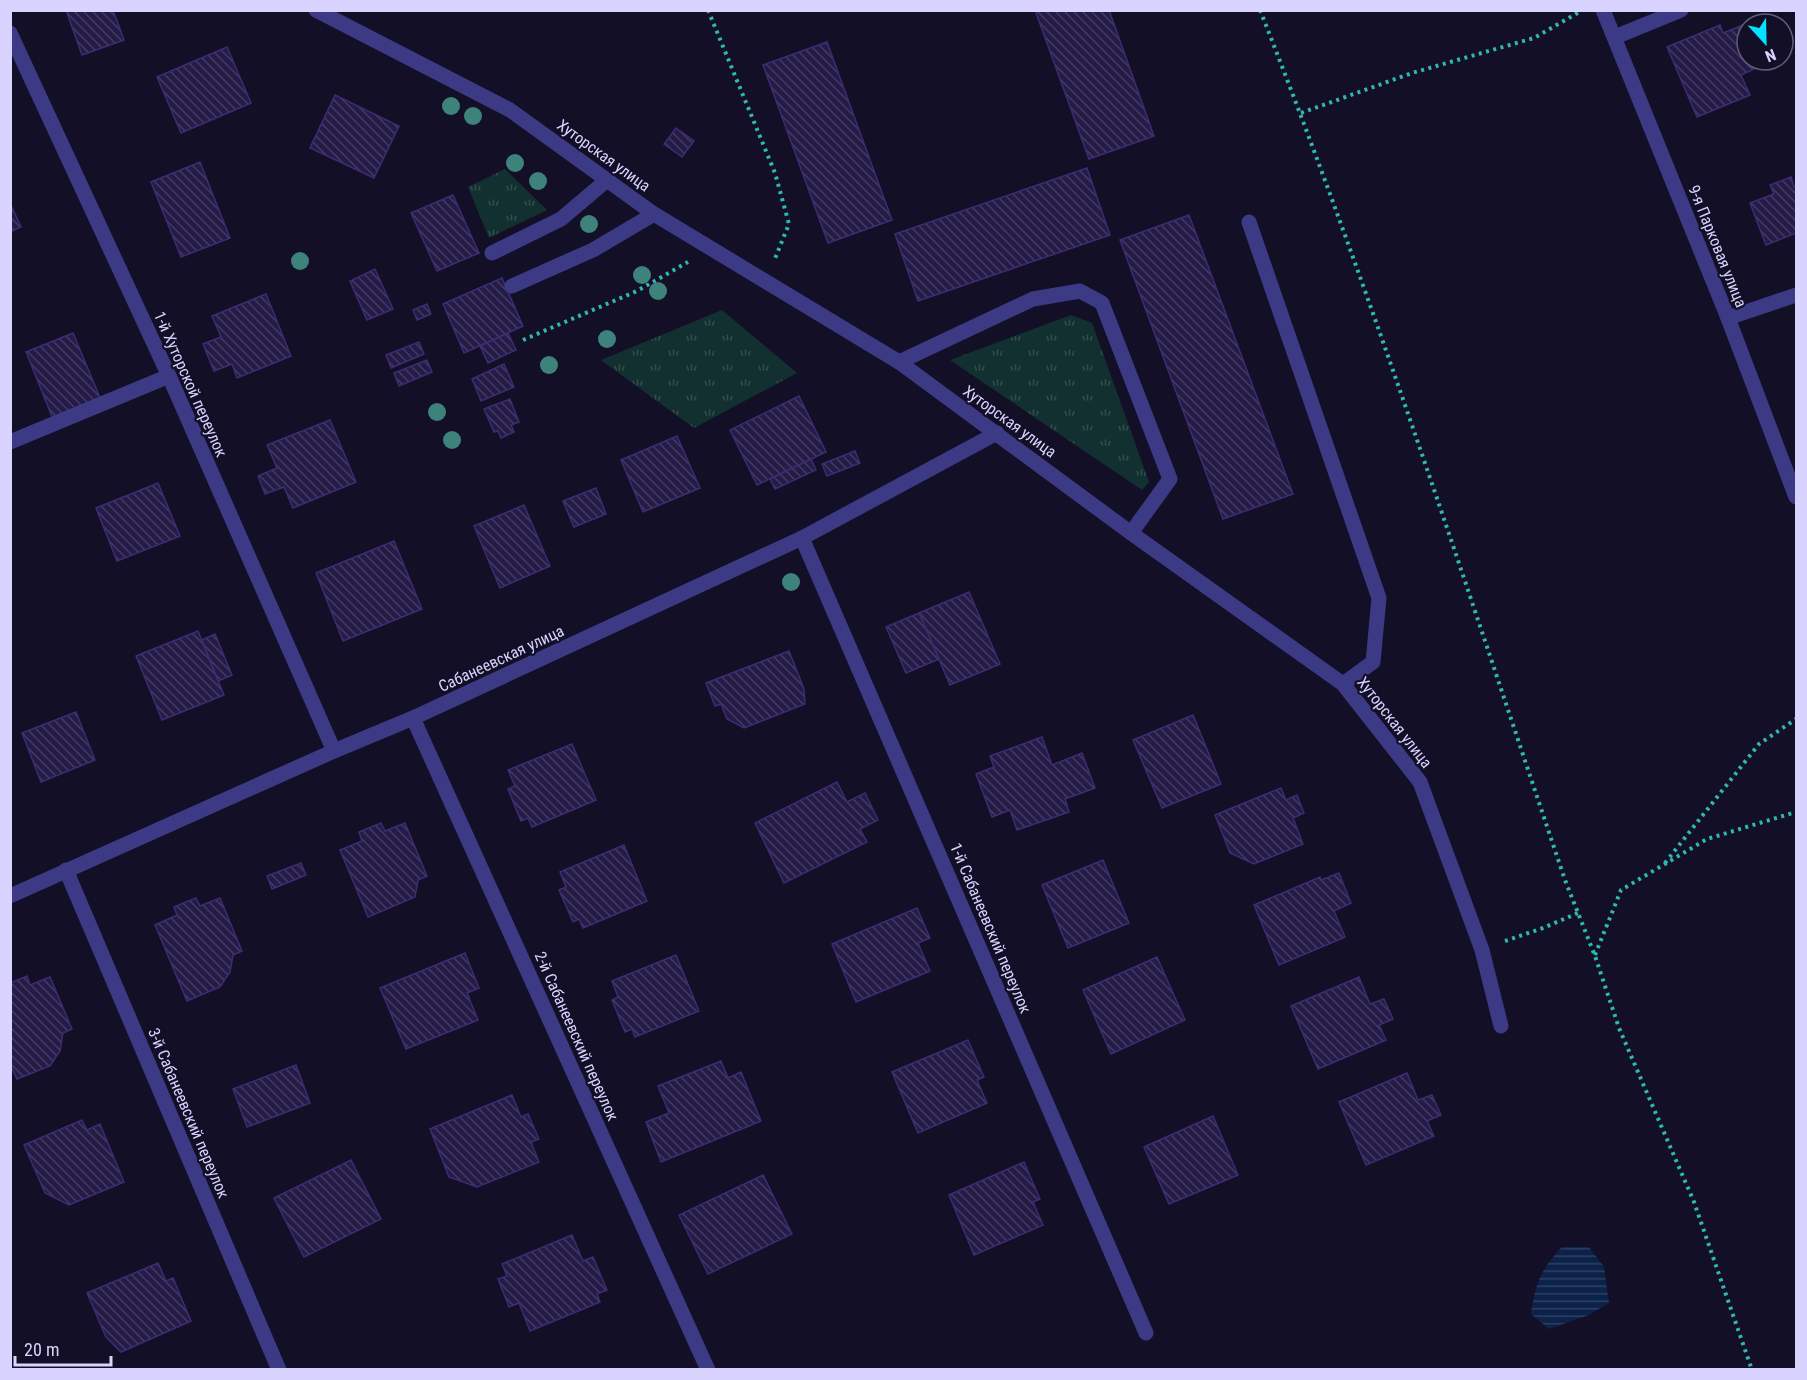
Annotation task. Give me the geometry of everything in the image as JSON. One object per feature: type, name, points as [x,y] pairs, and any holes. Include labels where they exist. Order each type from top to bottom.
[{"type":"street","name":"Хуторская улица","points":[[316,10],[510,110],[654,214],[899,362],[1131,533],[1343,684],[1420,782],[1482,950],[1501,1026]]},
{"type":"street","name":"9-я Парковая улица","points":[[1603,10],[1728,318],[1797,497]]},
{"type":"street","points":[[1615,37],[1681,10]]},
{"type":"street","name":"1-й Хуторской переулок","points":[[10,33],[169,376],[334,751]]},
{"type":"street","points":[[492,253],[561,219],[607,180]]},
{"type":"street","points":[[512,286],[593,250],[654,214]]},
{"type":"street","points":[[1249,222],[1379,598],[1373,662],[1343,684]]},
{"type":"street","points":[[899,362],[1033,299],[1080,291],[1102,303],[1170,479],[1131,533]]},
{"type":"street","points":[[1728,318],[1797,295]]},
{"type":"street","points":[[10,442],[169,376]]},
{"type":"street","name":"Сабанеевская улица","points":[[10,896],[413,718],[802,538],[997,433]]},
{"type":"street","name":"1-й Сабанеевский переулок","points":[[802,538],[1146,1333]]},
{"type":"street","name":"2-й Сабанеевский переулок","points":[[413,718],[708,1370]]},
{"type":"street","name":"3-й Сабанеевский переулок","points":[[66,870],[279,1370]]},
{"type":"path","points":[[708,10],[775,173],[789,224],[764,280]]},
{"type":"path","points":[[1260,10],[1301,113],[1408,416],[1565,880],[1595,956],[1619,1028],[1694,1202],[1752,1370]]},
{"type":"path","points":[[1301,113],[1412,73],[1534,38],[1581,10]]},
{"type":"path","points":[[523,340],[638,291],[711,248]]},
{"type":"path","points":[[1663,866],[1759,744],[1797,718]]},
{"type":"path","points":[[1595,956],[1621,890],[1707,839],[1797,812]]},
{"type":"path","points":[[1482,950],[1578,913]]},
{"type":"green space","points":[[505,169],[547,210],[489,238],[468,187]]},
{"type":"green space","points":[[722,310],[797,373],[694,428],[601,360]]},
{"type":"green space","points":[[1071,315],[1092,323],[1149,482],[1142,490],[950,360]]},
{"type":"water","points":[[1562,1247],[1589,1247],[1604,1267],[1609,1303],[1589,1315],[1549,1329],[1531,1314],[1537,1285],[1544,1270]]},
{"type":"building","points":[[66,10],[113,10],[124,40],[82,55]]},
{"type":"building","points":[[1035,10],[1109,10],[1154,136],[1089,159]]},
{"type":"building","points":[[1720,25],[1723,33],[1735,28],[1735,72],[1747,72],[1741,75],[1750,95],[1697,117],[1667,47]]},
{"type":"building","points":[[827,42],[892,220],[828,243],[763,65]]},
{"type":"building","points":[[227,47],[251,103],[181,133],[157,77]]},
{"type":"building","points":[[335,95],[399,126],[374,178],[310,148]]},
{"type":"building","points":[[676,128],[694,141],[682,157],[664,144]]},
{"type":"building","points":[[200,162],[230,238],[181,257],[151,182]]},
{"type":"building","points":[[1087,168],[1110,235],[918,301],[895,234]]},
{"type":"building","points":[[1791,177],[1794,187],[1796,186],[1796,233],[1766,245],[1750,203],[1774,194],[1770,185]]},
{"type":"building","points":[[453,195],[479,253],[437,271],[411,213]]},
{"type":"building","points":[[10,203],[21,227],[10,232]]},
{"type":"building","points":[[1189,215],[1293,494],[1223,519],[1120,240]]},
{"type":"building","points":[[375,269],[393,309],[367,320],[350,281]]},
{"type":"building","points":[[502,278],[523,326],[464,353],[443,304]]},
{"type":"building","points":[[266,294],[291,356],[237,378],[232,364],[214,371],[203,344],[221,337],[212,316]]},
{"type":"building","points":[[427,304],[431,314],[417,320],[413,310]]},
{"type":"building","points":[[73,333],[101,400],[53,419],[26,352]]},
{"type":"building","points":[[508,333],[516,350],[488,363],[480,346]]},
{"type":"building","points":[[419,342],[424,354],[391,368],[386,355]]},
{"type":"building","points":[[427,360],[432,372],[399,386],[394,373]]},
{"type":"building","points":[[504,364],[514,387],[481,401],[472,379]]},
{"type":"building","points":[[799,396],[826,452],[757,485],[730,430]]},
{"type":"building","points":[[510,399],[519,422],[511,425],[514,432],[501,438],[498,431],[494,432],[484,409]]},
{"type":"building","points":[[330,420],[356,482],[293,508],[284,487],[265,494],[258,476],[277,468],[267,445]]},
{"type":"building","points":[[677,436],[700,488],[643,512],[621,460]]},
{"type":"building","points":[[855,451],[860,463],[827,476],[822,464]]},
{"type":"building","points":[[811,459],[816,470],[775,489],[770,479]]},
{"type":"building","points":[[158,483],[180,536],[117,561],[96,508]]},
{"type":"building","points":[[596,488],[606,514],[574,527],[563,501]]},
{"type":"building","points":[[524,505],[550,566],[500,588],[474,526]]},
{"type":"building","points":[[394,541],[422,609],[343,641],[316,573]]},
{"type":"building","points":[[969,592],[1000,664],[950,685],[919,613]]},
{"type":"building","points":[[919,613],[939,659],[906,673],[886,627]]},
{"type":"building","points":[[198,631],[224,695],[162,720],[136,656]]},
{"type":"building","points":[[215,634],[232,675],[218,681],[202,640]]},
{"type":"building","points":[[789,651],[804,689],[805,704],[744,728],[727,719],[721,704],[715,706],[706,683]]},
{"type":"building","points":[[76,712],[95,760],[41,782],[22,733]]},
{"type":"building","points":[[1193,715],[1221,784],[1162,808],[1133,740]]},
{"type":"building","points":[[1042,737],[1052,765],[1082,753],[1095,788],[1065,799],[1069,812],[1017,830],[1010,810],[992,817],[976,774],[994,767],[990,756]]},
{"type":"building","points":[[572,744],[596,800],[532,827],[528,818],[521,821],[508,789],[515,786],[508,770]]},
{"type":"building","points":[[837,782],[847,802],[865,793],[878,820],[860,829],[867,842],[784,883],[755,823]]},
{"type":"building","points":[[1281,788],[1286,800],[1297,795],[1304,813],[1293,818],[1303,844],[1254,864],[1230,853],[1215,815]]},
{"type":"building","points":[[381,823],[385,831],[405,823],[427,876],[418,880],[415,897],[368,917],[340,850],[362,841],[359,832]]},
{"type":"building","points":[[624,845],[647,901],[583,928],[579,919],[573,922],[559,890],[566,887],[560,872]]},
{"type":"building","points":[[1103,860],[1129,923],[1068,948],[1042,885]]},
{"type":"building","points":[[301,863],[306,875],[272,889],[267,876]]},
{"type":"building","points":[[1339,873],[1351,903],[1334,911],[1345,937],[1279,965],[1254,905],[1320,877],[1321,880]]},
{"type":"building","points":[[196,898],[200,906],[220,898],[242,951],[233,955],[230,972],[220,987],[187,1001],[155,925],[177,915],[174,907]]},
{"type":"building","points":[[917,908],[930,938],[918,943],[930,971],[856,1002],[832,944]]},
{"type":"building","points":[[465,953],[479,988],[467,993],[478,1020],[406,1049],[380,988]]},
{"type":"building","points":[[676,955],[699,1011],[635,1037],[632,1029],[625,1032],[612,1000],[618,997],[612,981]]},
{"type":"building","points":[[1157,957],[1185,1020],[1111,1054],[1083,990]]},
{"type":"building","points":[[27,976],[30,985],[50,977],[72,1029],[63,1033],[60,1051],[50,1066],[17,1079],[10,1064],[10,983]]},
{"type":"building","points":[[1359,977],[1370,1004],[1384,999],[1393,1019],[1379,1025],[1386,1040],[1318,1069],[1291,1006]]},
{"type":"building","points":[[968,1040],[984,1077],[977,1080],[987,1103],[918,1133],[892,1072]]},
{"type":"building","points":[[721,1061],[728,1078],[741,1072],[761,1121],[661,1162],[646,1122],[669,1113],[658,1086]]},
{"type":"building","points":[[296,1065],[310,1103],[247,1127],[233,1089]]},
{"type":"building","points":[[1407,1073],[1418,1100],[1432,1095],[1441,1115],[1427,1121],[1434,1136],[1366,1165],[1339,1102]]},
{"type":"building","points":[[512,1095],[521,1117],[528,1114],[539,1139],[531,1142],[539,1162],[477,1187],[449,1177],[430,1129]]},
{"type":"building","points":[[1213,1116],[1238,1175],[1169,1204],[1144,1147]]},
{"type":"building","points":[[82,1120],[87,1130],[100,1124],[124,1182],[69,1205],[45,1193],[24,1145]]},
{"type":"building","points":[[351,1160],[381,1219],[304,1257],[274,1198]]},
{"type":"building","points":[[1024,1162],[1040,1199],[1033,1202],[1043,1225],[974,1255],[949,1195]]},
{"type":"building","points":[[763,1175],[792,1234],[708,1274],[679,1215]]},
{"type":"building","points":[[572,1235],[583,1261],[593,1257],[607,1290],[597,1294],[600,1302],[530,1331],[519,1303],[509,1307],[498,1279],[507,1276],[502,1264]]},
{"type":"building","points":[[158,1263],[166,1281],[173,1278],[191,1321],[121,1352],[106,1337],[87,1293]]}]
